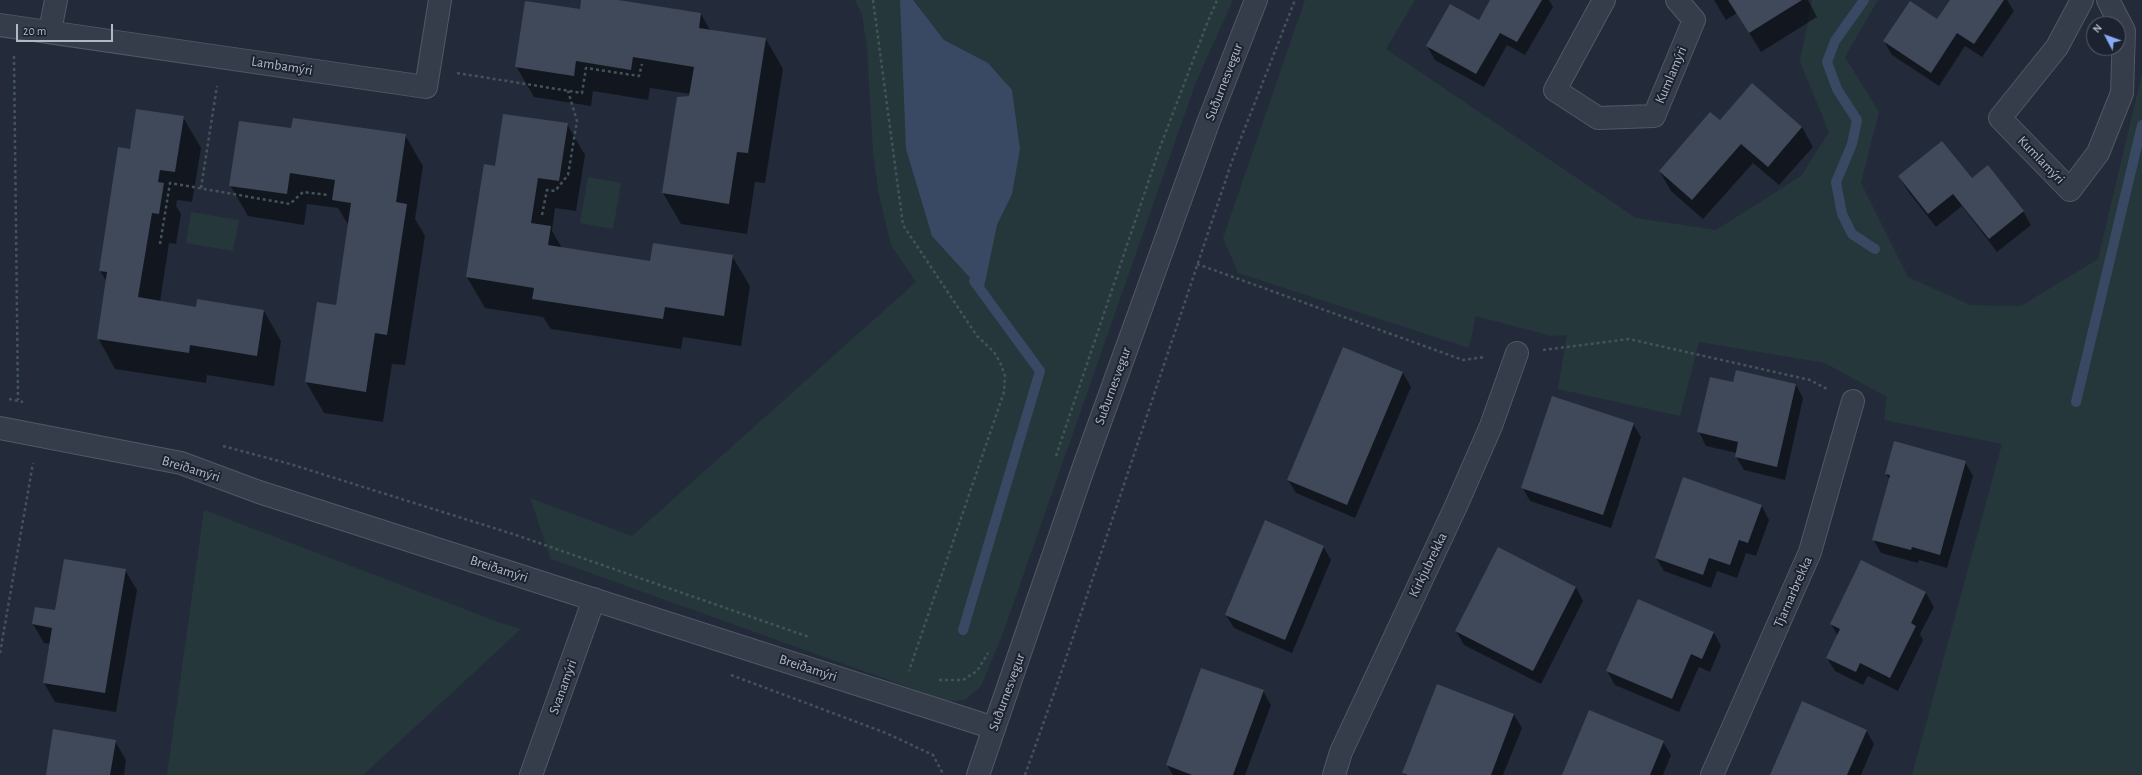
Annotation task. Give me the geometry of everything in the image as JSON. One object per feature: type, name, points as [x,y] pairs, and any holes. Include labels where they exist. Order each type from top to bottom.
[{"type":"street","points":[[50,31],[56,0]]},
{"type":"street","name":"Lambamýri","points":[[7,26],[50,31],[426,87],[440,0]]},
{"type":"street","name":"Suðurnesvegur","points":[[978,775],[1018,664],[1081,477],[1175,214],[1256,0]]},
{"type":"street","name":"Kumlamýri","points":[[1604,0],[1555,90],[1598,118],[1654,116],[1694,20],[1677,0]]},
{"type":"street","name":"Kumlamýri","points":[[2082,0],[2057,47],[2000,118],[2070,190],[2098,153],[2122,92],[2124,31],[2108,0]]},
{"type":"street","name":"Kirkjubrekka","points":[[1334,775],[1344,745],[1456,506],[1491,426],[1517,353]]},
{"type":"street","name":"Tjarnarbrekka","points":[[1712,775],[1810,552],[1853,401]]},
{"type":"street","name":"Breiðamýri","points":[[0,428],[38,434],[180,463],[259,492],[994,728]]},
{"type":"street","name":"Svanamýri","points":[[531,775],[594,600]]},
{"type":"path","points":[[873,0],[903,225],[977,336],[994,352],[1000,362],[1004,376],[1004,392],[909,671]]},
{"type":"path","points":[[1055,458],[1159,150],[1217,0]]},
{"type":"path","points":[[1025,775],[1059,679],[1232,161],[1295,0]]},
{"type":"path","points":[[7,26],[18,400]]},
{"type":"path","points":[[201,188],[222,57]]},
{"type":"path","points":[[429,68],[582,93],[586,68],[639,76],[642,64]]},
{"type":"path","points":[[542,215],[547,190],[555,191],[568,175],[577,121],[568,91]]},
{"type":"path","points":[[160,244],[170,183],[290,204],[303,192],[328,195]]},
{"type":"path","points":[[1197,264],[1463,360],[1629,340],[1810,380],[1853,401]]},
{"type":"path","points":[[6,399],[18,400],[25,403]]},
{"type":"path","points":[[0,653],[38,434]]},
{"type":"path","points":[[217,445],[290,464],[516,535],[810,637]]},
{"type":"path","points":[[932,678],[939,680],[963,680],[977,671],[988,654],[991,646]]},
{"type":"path","points":[[901,669],[916,673]]},
{"type":"path","points":[[729,675],[886,733],[933,756],[942,772],[941,775]]},
{"type":"shaded area","points":[[855,0],[1233,0],[1196,82],[1003,633],[981,686],[965,700],[947,701],[551,559],[530,498],[632,536],[916,282],[891,245],[879,195],[873,154],[867,47],[862,15]]},
{"type":"shaded area","points":[[1305,0],[1415,0],[1386,49],[1636,218],[1716,230],[1801,176],[1829,132],[1800,62],[1812,0],[1878,0],[1845,57],[1879,112],[1861,183],[1908,277],[1970,305],[2021,306],[2098,259],[2142,74],[2142,775],[1912,775],[2002,444],[1884,420],[1887,397],[1825,363],[1699,342],[1680,416],[1558,389],[1567,335],[1551,336],[1476,316],[1469,348],[1238,273],[1223,238]]},
{"type":"shaded area","points":[[588,177],[621,183],[613,229],[580,223]]},
{"type":"shaded area","points":[[191,212],[239,220],[233,251],[186,243]]},
{"type":"shaded area","points":[[204,510],[501,623],[521,629],[363,775],[167,775]]},
{"type":"water","points":[[900,0],[913,0],[944,40],[988,63],[1012,90],[1020,149],[1012,194],[997,225],[983,292],[932,236],[906,149]]},
{"type":"building","points":[[581,0],[618,0],[701,13],[699,28],[766,38],[748,153],[737,152],[729,204],[662,193],[677,97],[689,96],[694,67],[633,57],[631,70],[576,61],[574,76],[515,67],[525,1],[580,9]]},
{"type":"building","points":[[1490,0],[1542,0],[1517,42],[1500,33],[1476,74],[1426,46],[1450,4],[1479,20]]},
{"type":"building","points":[[1728,0],[1802,0],[1749,33]]},
{"type":"building","points":[[1950,0],[2004,0],[1974,44],[1957,33],[1931,73],[1883,41],[1910,1],[1937,19]]},
{"type":"building","points":[[1752,83],[1802,127],[1768,167],[1741,144],[1692,200],[1659,171],[1710,112],[1720,120]]},
{"type":"building","points":[[136,109],[184,116],[175,172],[160,170],[158,182],[164,183],[159,214],[152,213],[138,297],[196,307],[197,299],[264,310],[257,356],[190,345],[189,353],[97,339],[107,272],[99,271],[118,147],[130,149]]},
{"type":"building","points":[[503,114],[568,123],[559,181],[538,178],[531,223],[551,226],[548,245],[650,261],[653,243],[733,255],[724,316],[665,307],[663,319],[532,299],[534,288],[466,277],[484,164],[495,166]]},
{"type":"building","points":[[293,118],[406,134],[396,202],[407,204],[387,335],[375,333],[366,392],[305,382],[317,302],[336,305],[351,203],[332,200],[335,180],[290,173],[287,194],[229,186],[239,121],[291,128]]},
{"type":"building","points":[[1942,141],[1972,178],[1988,165],[2024,211],[1989,239],[1953,194],[1928,214],[1898,176]]},
{"type":"building","points":[[1343,347],[1403,372],[1347,505],[1287,480]]},
{"type":"building","points":[[1736,370],[1796,384],[1777,467],[1735,457],[1738,442],[1697,432],[1710,377],[1733,382]]},
{"type":"building","points":[[1552,396],[1634,423],[1603,515],[1521,488]]},
{"type":"building","points":[[1894,441],[1966,461],[1940,555],[1912,547],[1911,550],[1872,540],[1890,475],[1885,474]]},
{"type":"building","points":[[1683,477],[1762,505],[1748,543],[1739,540],[1730,565],[1709,558],[1703,575],[1655,558]]},
{"type":"building","points":[[1265,520],[1324,546],[1285,640],[1225,615]]},
{"type":"building","points":[[1498,547],[1576,587],[1533,671],[1455,631]]},
{"type":"building","points":[[64,559],[126,569],[105,693],[43,683],[52,628],[32,624],[35,607],[55,610]]},
{"type":"building","points":[[1861,560],[1926,592],[1911,623],[1916,626],[1890,678],[1860,663],[1856,672],[1826,658],[1840,629],[1830,624]]},
{"type":"building","points":[[1638,599],[1714,632],[1702,659],[1691,654],[1672,699],[1606,671]]},
{"type":"building","points":[[1201,668],[1264,690],[1233,775],[1192,775],[1166,765]]},
{"type":"building","points":[[1437,684],[1514,714],[1491,775],[1408,775],[1402,773]]},
{"type":"building","points":[[1802,701],[1867,730],[1847,775],[1770,775]]},
{"type":"building","points":[[1589,710],[1664,741],[1650,775],[1562,775]]},
{"type":"building","points":[[53,729],[116,740],[110,775],[46,775]]},
{"type":"waterway","points":[[1864,0],[1835,41],[1827,62],[1837,89],[1857,120],[1852,144],[1836,182],[1842,214],[1852,234],[1875,249]]},
{"type":"waterway","points":[[2076,402],[2142,125]]},
{"type":"waterway","points":[[963,630],[1040,371],[974,281]]}]
